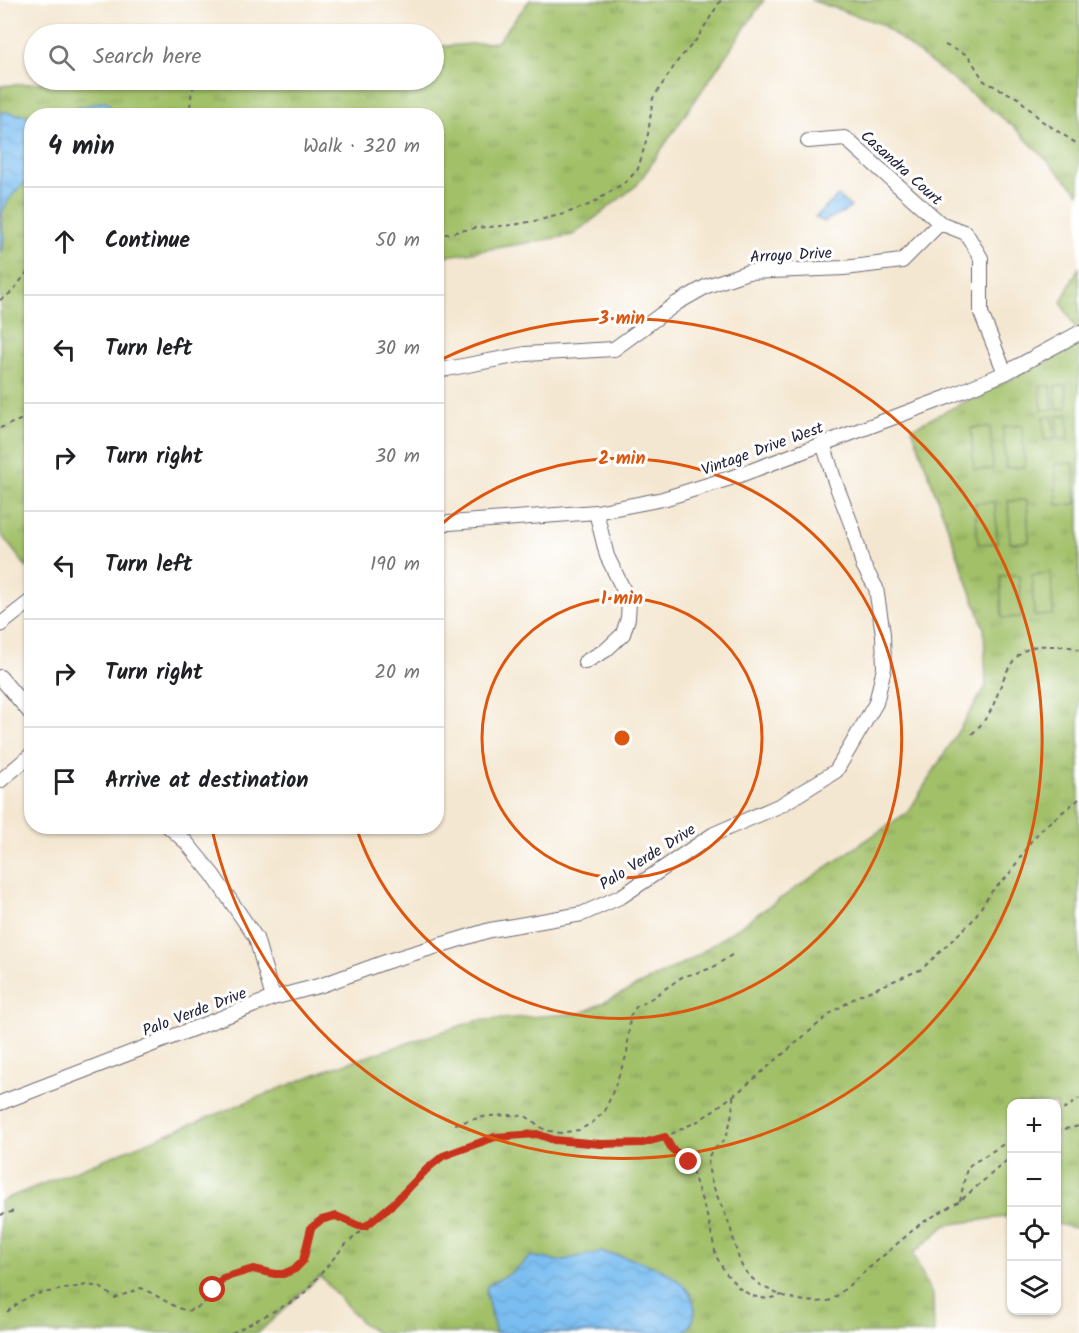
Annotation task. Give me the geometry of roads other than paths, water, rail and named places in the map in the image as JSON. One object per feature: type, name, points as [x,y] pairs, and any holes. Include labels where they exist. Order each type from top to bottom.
[{"type":"street","name":"Casandra Court","points":[[808,141],[845,138],[940,223],[966,233],[981,258],[981,313],[1005,374]]},
{"type":"street","name":"Arroyo Drive","points":[[444,369],[525,354],[614,349],[706,285],[748,272],[844,268],[902,261],[940,223]]},
{"type":"street","name":"Vintage Drive West","points":[[444,523],[596,512],[663,499],[740,475],[948,397],[1005,374],[1079,333]]},
{"type":"street","name":"Palo Verde Drive","points":[[0,1103],[273,998],[322,985],[388,961],[490,930],[582,914],[622,896],[714,834],[781,805],[836,771],[876,703],[884,668],[883,634],[876,588],[863,565],[823,443]]},
{"type":"street","points":[[585,662],[606,650],[623,634],[629,602],[607,556],[596,512]]},
{"type":"street","points":[[0,625],[24,606]]},
{"type":"street","points":[[0,677],[24,706]]},
{"type":"street","points":[[0,781],[24,761]]},
{"type":"street","points":[[177,834],[213,875],[256,938],[273,998]]},
{"type":"water","points":[[106,101],[110,105],[109,108],[76,108]]},
{"type":"water","points":[[0,113],[24,116],[24,184],[4,207],[1,220],[4,244],[0,252]]},
{"type":"water","points":[[838,196],[851,207],[824,222],[815,217]]},
{"type":"water","points":[[600,1252],[653,1266],[677,1280],[687,1289],[693,1300],[695,1314],[690,1326],[683,1333],[496,1333],[486,1294],[487,1286],[516,1270],[531,1256],[558,1261]]}]
